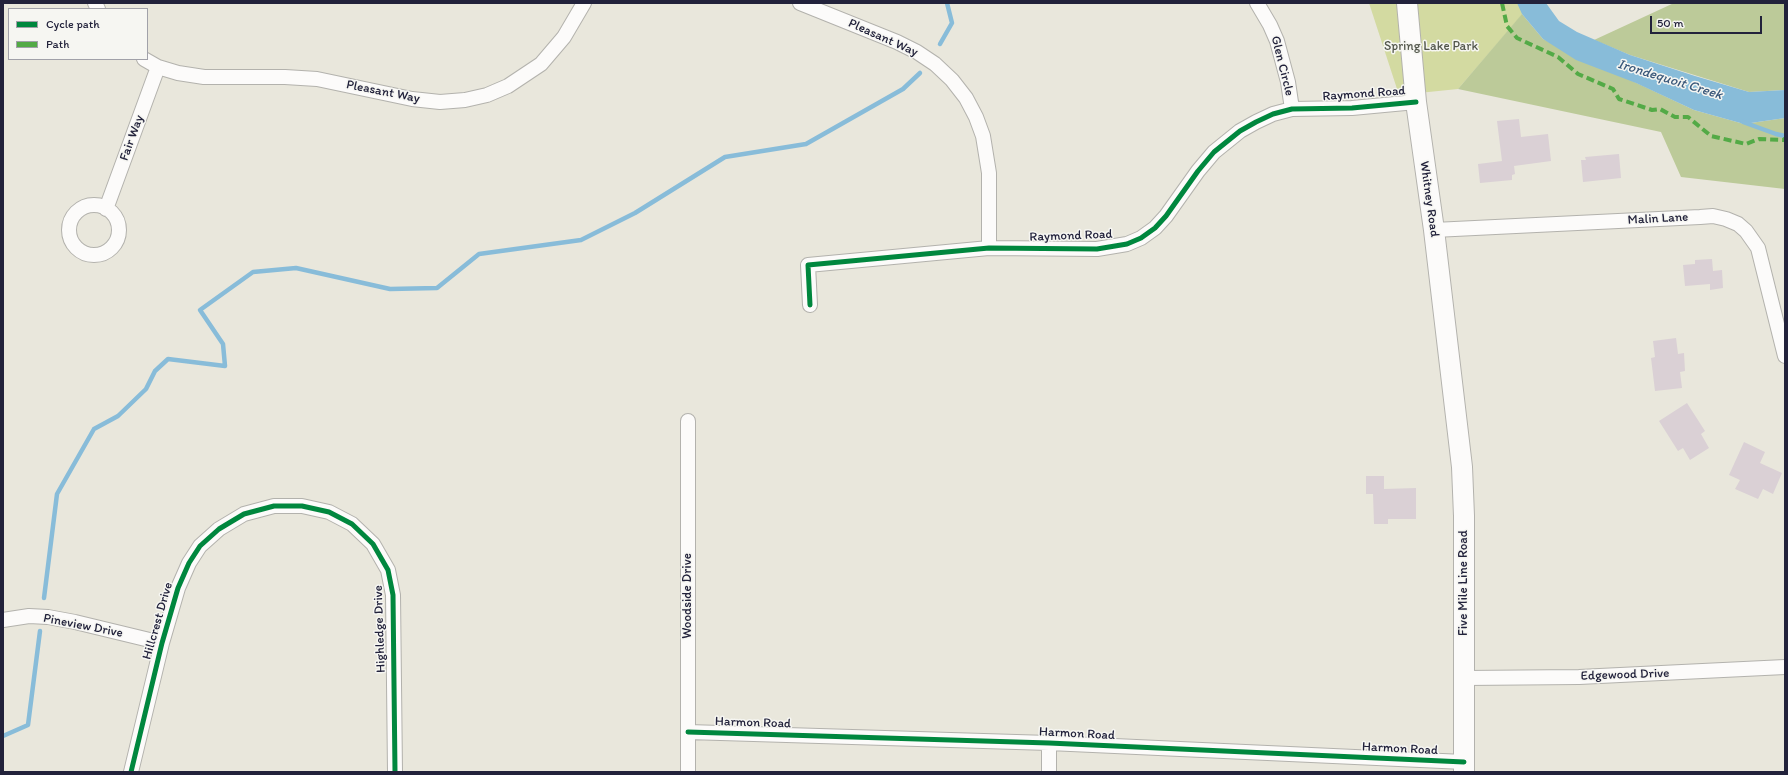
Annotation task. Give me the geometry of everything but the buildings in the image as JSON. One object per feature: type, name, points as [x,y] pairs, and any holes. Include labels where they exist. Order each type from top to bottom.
[{"type":"main road","name":"Whitney Road","points":[[1407,3],[1416,102],[1434,230],[1453,394]]},
{"type":"main road","name":"Five Mile Line Road","points":[[1453,394],[1462,467],[1464,516],[1464,767]]},
{"type":"street","name":"Pleasant Way","points":[[146,60],[158,67],[178,73],[204,77],[285,76],[317,79],[412,100],[440,102],[465,100],[488,95],[508,86],[540,64],[564,37],[584,3]]},
{"type":"street","name":"Pleasant Way","points":[[800,3],[897,42],[917,52],[935,64],[952,80],[966,98],[983,136],[989,173],[989,248]]},
{"type":"street","name":"Glen Circle","points":[[1257,3],[1270,24],[1277,41],[1288,82],[1292,109]]},
{"type":"street","name":"Fair Way","points":[[106,209],[158,67]]},
{"type":"street","name":"Raymond Road","points":[[810,306],[808,266],[989,248],[1097,250],[1119,246],[1141,238],[1155,228],[1166,216],[1198,171],[1227,141],[1256,122],[1273,114],[1292,109],[1352,108],[1416,102]]},
{"type":"street","name":"Malin Lane","points":[[1434,230],[1713,216],[1726,219],[1738,224],[1746,231],[1758,248],[1785,356]]},
{"type":"street","name":"Woodside Drive","points":[[688,421],[688,772]]},
{"type":"street","name":"Hillcrest Drive","points":[[131,772],[162,644],[178,588],[189,563],[200,546],[219,529],[244,514],[274,506],[281,506]]},
{"type":"street","name":"Highledge Drive","points":[[281,506],[302,506],[330,512],[352,524],[373,544],[388,570],[392,595],[394,772]]},
{"type":"street","name":"Pineview Drive","points":[[3,620],[29,616],[48,617],[75,622],[162,644]]},
{"type":"street","name":"Edgewood Drive","points":[[1465,678],[1579,677],[1785,667]]},
{"type":"street","name":"Harmon Road","points":[[688,732],[1049,743],[1464,767]]},
{"type":"street","points":[[1049,743],[1049,772]]},
{"type":"green space","name":"Spring Lake Park","points":[[1369,3],[1526,3],[1528,8],[1458,89],[1399,95]]},
{"type":"green space","points":[[1674,3],[1785,3],[1785,90],[1749,92],[1630,55],[1594,40]]},
{"type":"green space","points":[[1522,14],[1543,39],[1694,110],[1744,124],[1785,118],[1785,189],[1681,177],[1661,132],[1458,89]]},
{"type":"water","name":"Irondequoit Creek","points":[[1517,3],[1546,3],[1559,21],[1577,32],[1630,55],[1749,92],[1785,90],[1785,118],[1744,124],[1694,110],[1636,83],[1576,60],[1543,39],[1522,14]]},
{"type":"waterway","points":[[940,44],[952,23],[947,3]]},
{"type":"waterway","points":[[44,598],[57,494],[94,429],[118,416],[146,389],[155,371],[168,359],[225,366],[223,344],[200,310],[253,272],[296,268],[390,289],[437,288],[479,254],[581,240],[635,213],[725,157],[806,144],[903,89],[920,73]]},
{"type":"waterway","points":[[1743,122],[1785,136]]},
{"type":"waterway","points":[[3,736],[28,725],[40,631]]},
{"type":"marked path","points":[[1502,3],[1507,26],[1517,38],[1558,57],[1578,74],[1613,89],[1619,99],[1652,110],[1660,109],[1675,117],[1688,117],[1711,136],[1746,144],[1759,139],[1784,140],[1785,138]]},
{"type":"cycle path","points":[[810,305],[808,265],[989,248],[1097,249],[1127,244],[1141,238],[1155,228],[1166,216],[1198,171],[1214,152],[1240,131],[1256,122],[1273,114],[1292,109],[1352,108],[1416,102]]},
{"type":"cycle path","points":[[131,772],[162,643],[178,588],[189,563],[200,546],[219,529],[244,514],[274,506],[302,506],[329,512],[352,524],[373,544],[388,570],[393,595],[395,772]]},
{"type":"cycle path","points":[[688,732],[1049,743],[1464,762]]}]
